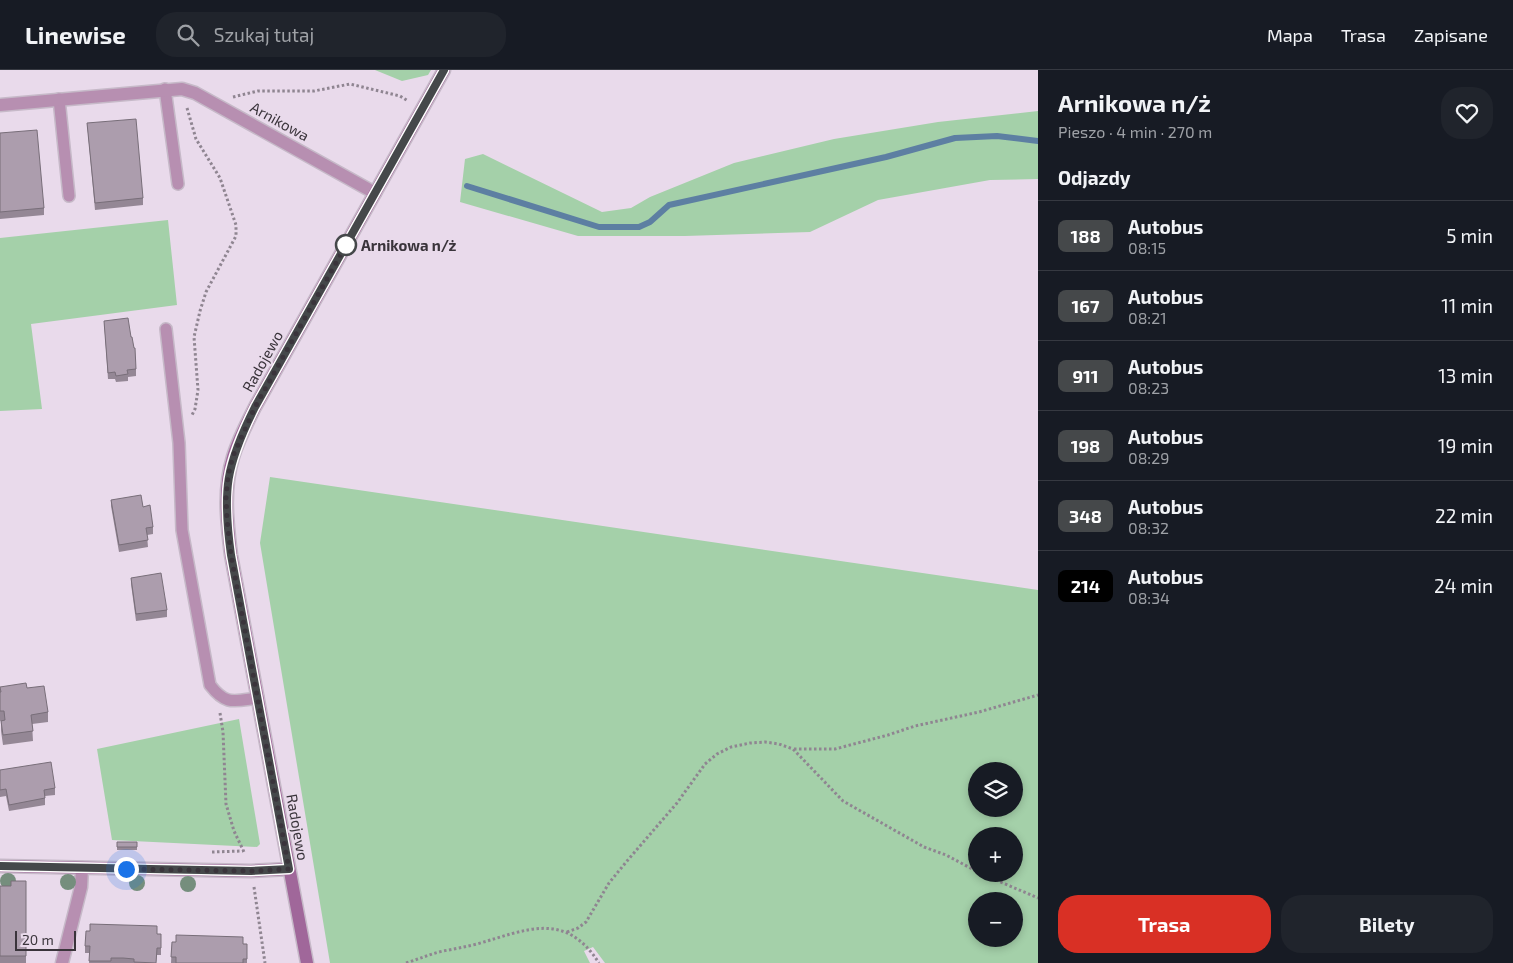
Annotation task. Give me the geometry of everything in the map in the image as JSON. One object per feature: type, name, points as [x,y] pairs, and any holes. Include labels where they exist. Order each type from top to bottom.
[{"type":"street","name":"Radojewo","points":[[307,963],[230,545],[226,509],[228,476],[233,456],[255,407],[444,70]]},
{"type":"street","name":"Arnikowa","points":[[0,105],[182,89],[195,93],[375,193]]},
{"type":"street","points":[[0,866],[251,871],[289,869]]},
{"type":"street","points":[[62,963],[81,887],[82,868]]},
{"type":"lane","points":[[165,89],[178,184]]},
{"type":"lane","points":[[59,99],[69,196]]},
{"type":"lane","points":[[166,328],[179,443],[182,530],[210,685],[220,697],[233,701],[258,698]]},
{"type":"path","points":[[222,108],[227,98],[246,92],[314,91],[350,84],[400,96],[409,101]]},
{"type":"path","points":[[182,89],[196,139],[220,178],[236,225],[236,236],[206,292],[200,311],[194,337],[198,390],[195,409],[191,418]]},
{"type":"path","points":[[567,932],[578,928],[586,922],[609,883],[677,804],[705,764],[717,754],[731,747],[765,742],[793,749],[835,748],[1038,696]]},
{"type":"path","points":[[220,697],[226,804],[234,832],[244,849],[251,871],[265,963]]},
{"type":"path","points":[[793,749],[843,802],[924,846],[968,867]]},
{"type":"path","points":[[1001,882],[1038,898]]},
{"type":"path","points":[[406,963],[529,928],[552,928],[567,932],[580,940],[599,963]]},
{"type":"green space","points":[[375,70],[431,70],[428,75],[402,81]]},
{"type":"green space","points":[[1038,111],[1038,179],[990,180],[878,200],[810,232],[685,236],[578,236],[460,202],[465,159],[483,154],[602,212],[631,208],[650,197],[734,163],[834,139],[938,122]]},
{"type":"green space","points":[[168,220],[177,305],[31,324],[42,409],[0,411],[0,238]]},
{"type":"green space","points":[[270,477],[1038,590],[1038,963],[605,963],[593,947],[584,951],[590,963],[330,963],[260,543]]},
{"type":"green space","points":[[239,719],[260,844],[257,847],[112,840],[97,749]]},
{"type":"building","points":[[136,119],[143,198],[95,203],[87,123]]},
{"type":"building","points":[[37,130],[44,208],[0,212],[0,133]]},
{"type":"building","points":[[128,318],[135,348],[136,369],[127,370],[128,374],[116,376],[115,372],[108,373],[104,321]]},
{"type":"building","points":[[141,495],[143,507],[150,505],[153,527],[146,528],[148,540],[119,545],[111,500]]},
{"type":"building","points":[[161,573],[167,610],[136,614],[131,578]]},
{"type":"building","points":[[26,683],[27,688],[44,686],[48,712],[31,715],[33,731],[3,735],[1,721],[5,720],[4,711],[0,711],[0,687]]},
{"type":"building","points":[[51,762],[55,788],[44,790],[45,798],[9,805],[6,789],[0,790],[0,770]]},
{"type":"building","points":[[117,842],[137,842],[137,847],[117,847]]},
{"type":"building","points":[[11,881],[26,881],[26,956],[0,956],[0,886],[11,886]]},
{"type":"building","points":[[90,924],[157,926],[157,934],[161,934],[161,948],[157,948],[156,963],[134,962],[134,959],[123,958],[111,958],[111,961],[89,961],[90,946],[85,946],[86,931],[90,931]]},
{"type":"building","points":[[176,935],[243,937],[243,944],[247,944],[247,959],[243,959],[243,963],[176,963],[176,957],[171,957],[172,942],[176,942]]},
{"type":"waterway","points":[[467,186],[599,227],[639,227],[650,222],[669,205],[886,157],[955,138],[997,136],[1038,141]]},
{"type":"bus line","name":"188","points":[[0,866],[251,871],[289,869],[231,555],[226,497],[228,476],[233,456],[255,407],[444,70]]},
{"type":"place","name":"Arnikowa n/ż","points":[[346,245]]},
{"type":"route","points":[[126,869],[251,871],[289,869],[231,555],[226,497],[228,476],[241,436],[255,407],[346,245]]}]
